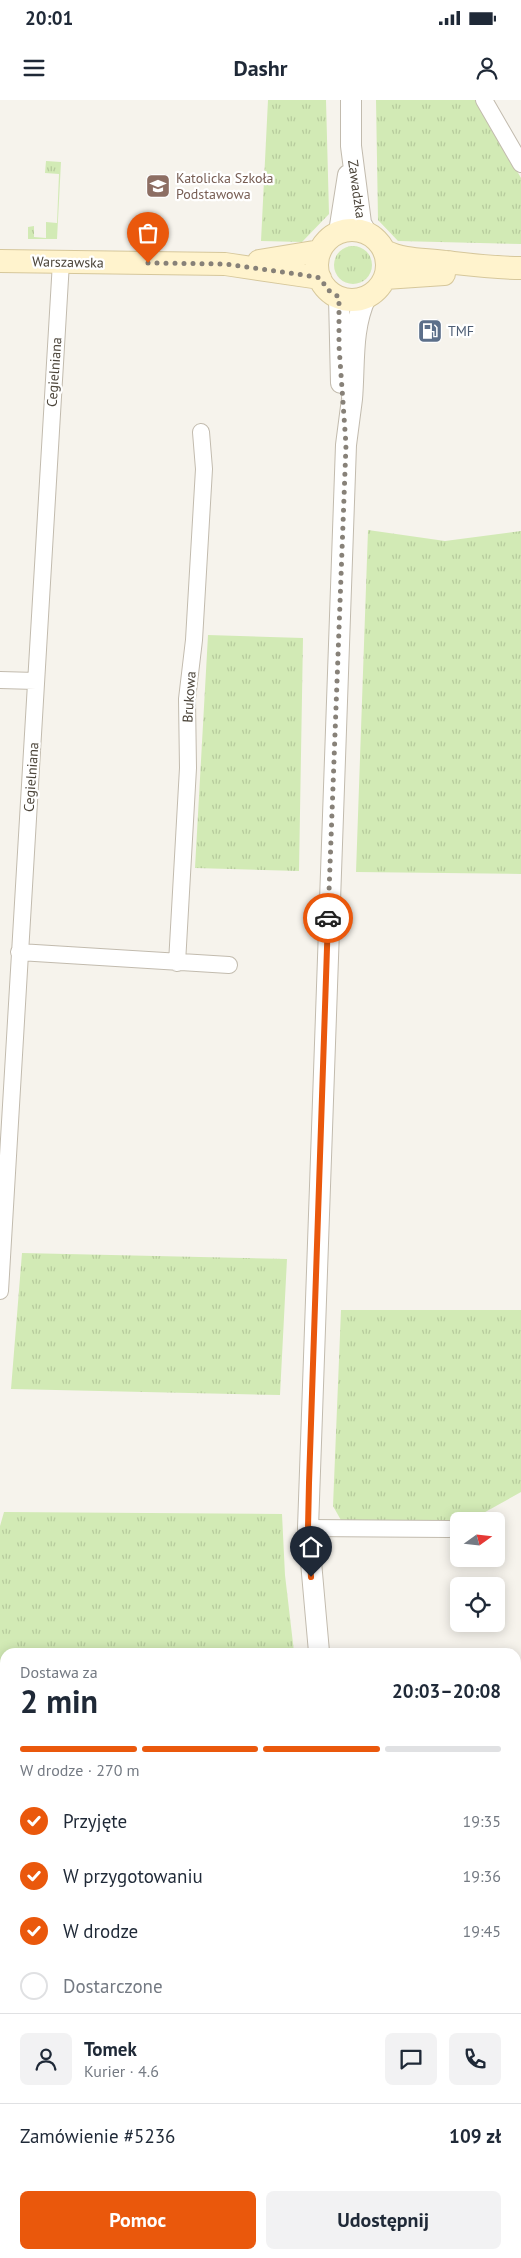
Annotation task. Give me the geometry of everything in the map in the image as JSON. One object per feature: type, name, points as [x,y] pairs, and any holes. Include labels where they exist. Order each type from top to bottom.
[{"type":"main road","points":[[352,230],[366,232],[377,240],[385,251],[388,265],[385,278],[377,290],[366,297],[353,300],[339,297],[328,290],[320,278],[318,265],[320,251],[328,240],[339,232],[352,230]]},
{"type":"main road","name":"Warszawska","points":[[0,261],[225,264],[296,256],[320,251]]},
{"type":"main road","points":[[385,251],[410,259],[480,268],[521,268]]},
{"type":"main road","name":"Warszawska","points":[[225,264],[320,278]]},
{"type":"main road","points":[[385,278],[444,274],[480,268]]},
{"type":"street","name":"Zawadzka","points":[[351,100],[351,146],[361,223],[366,232]]},
{"type":"street","points":[[484,100],[521,164]]},
{"type":"street","name":"Zawadzka","points":[[339,232],[351,146]]},
{"type":"street","name":"Cegielniana","points":[[0,1291],[7,1034],[19,952],[61,262]]},
{"type":"street","points":[[339,297],[339,346],[346,445]]},
{"type":"street","points":[[319,1648],[308,1528],[346,445],[352,400],[354,346],[361,308],[366,297]]},
{"type":"street","name":"Brukowa","points":[[177,963],[188,768],[187,699],[194,640],[204,470],[201,432]]},
{"type":"street","points":[[0,680],[36,681]]},
{"type":"street","points":[[19,952],[229,965]]},
{"type":"street","points":[[308,1528],[448,1530]]},
{"type":"green space","points":[[268,100],[326,100],[329,214],[302,242],[261,241]]},
{"type":"green space","points":[[376,100],[476,100],[521,178],[521,244],[398,241],[378,220]]},
{"type":"green space","points":[[46,161],[61,162],[57,239],[28,239],[28,227],[34,226],[34,237],[46,238],[46,222],[57,223],[59,174],[45,173]]},
{"type":"green space","points":[[353,246],[367,251],[372,265],[367,279],[353,284],[339,279],[334,265],[339,251]]},
{"type":"green space","points":[[368,530],[445,541],[521,531],[521,874],[356,872]]},
{"type":"green space","points":[[208,635],[303,638],[299,871],[195,868]]},
{"type":"green space","points":[[22,1253],[287,1259],[280,1395],[11,1389]]},
{"type":"green space","points":[[341,1310],[521,1310],[521,1492],[485,1512],[450,1512],[450,1523],[342,1522],[333,1506]]},
{"type":"green space","points":[[4,1512],[282,1514],[285,1575],[294,1648],[0,1648],[0,1526]]},
{"type":"way so far","points":[[148,263],[225,264],[310,276],[320,278],[328,290],[339,297],[339,346],[346,445],[328,918]]},
{"type":"place","name":"Katolicka Szkoła Podstawowa","points":[[158,186]]},
{"type":"place","name":"TMF","points":[[430,331]]},
{"type":"route","points":[[311,1577],[308,1528],[309,1483],[328,918]]}]
